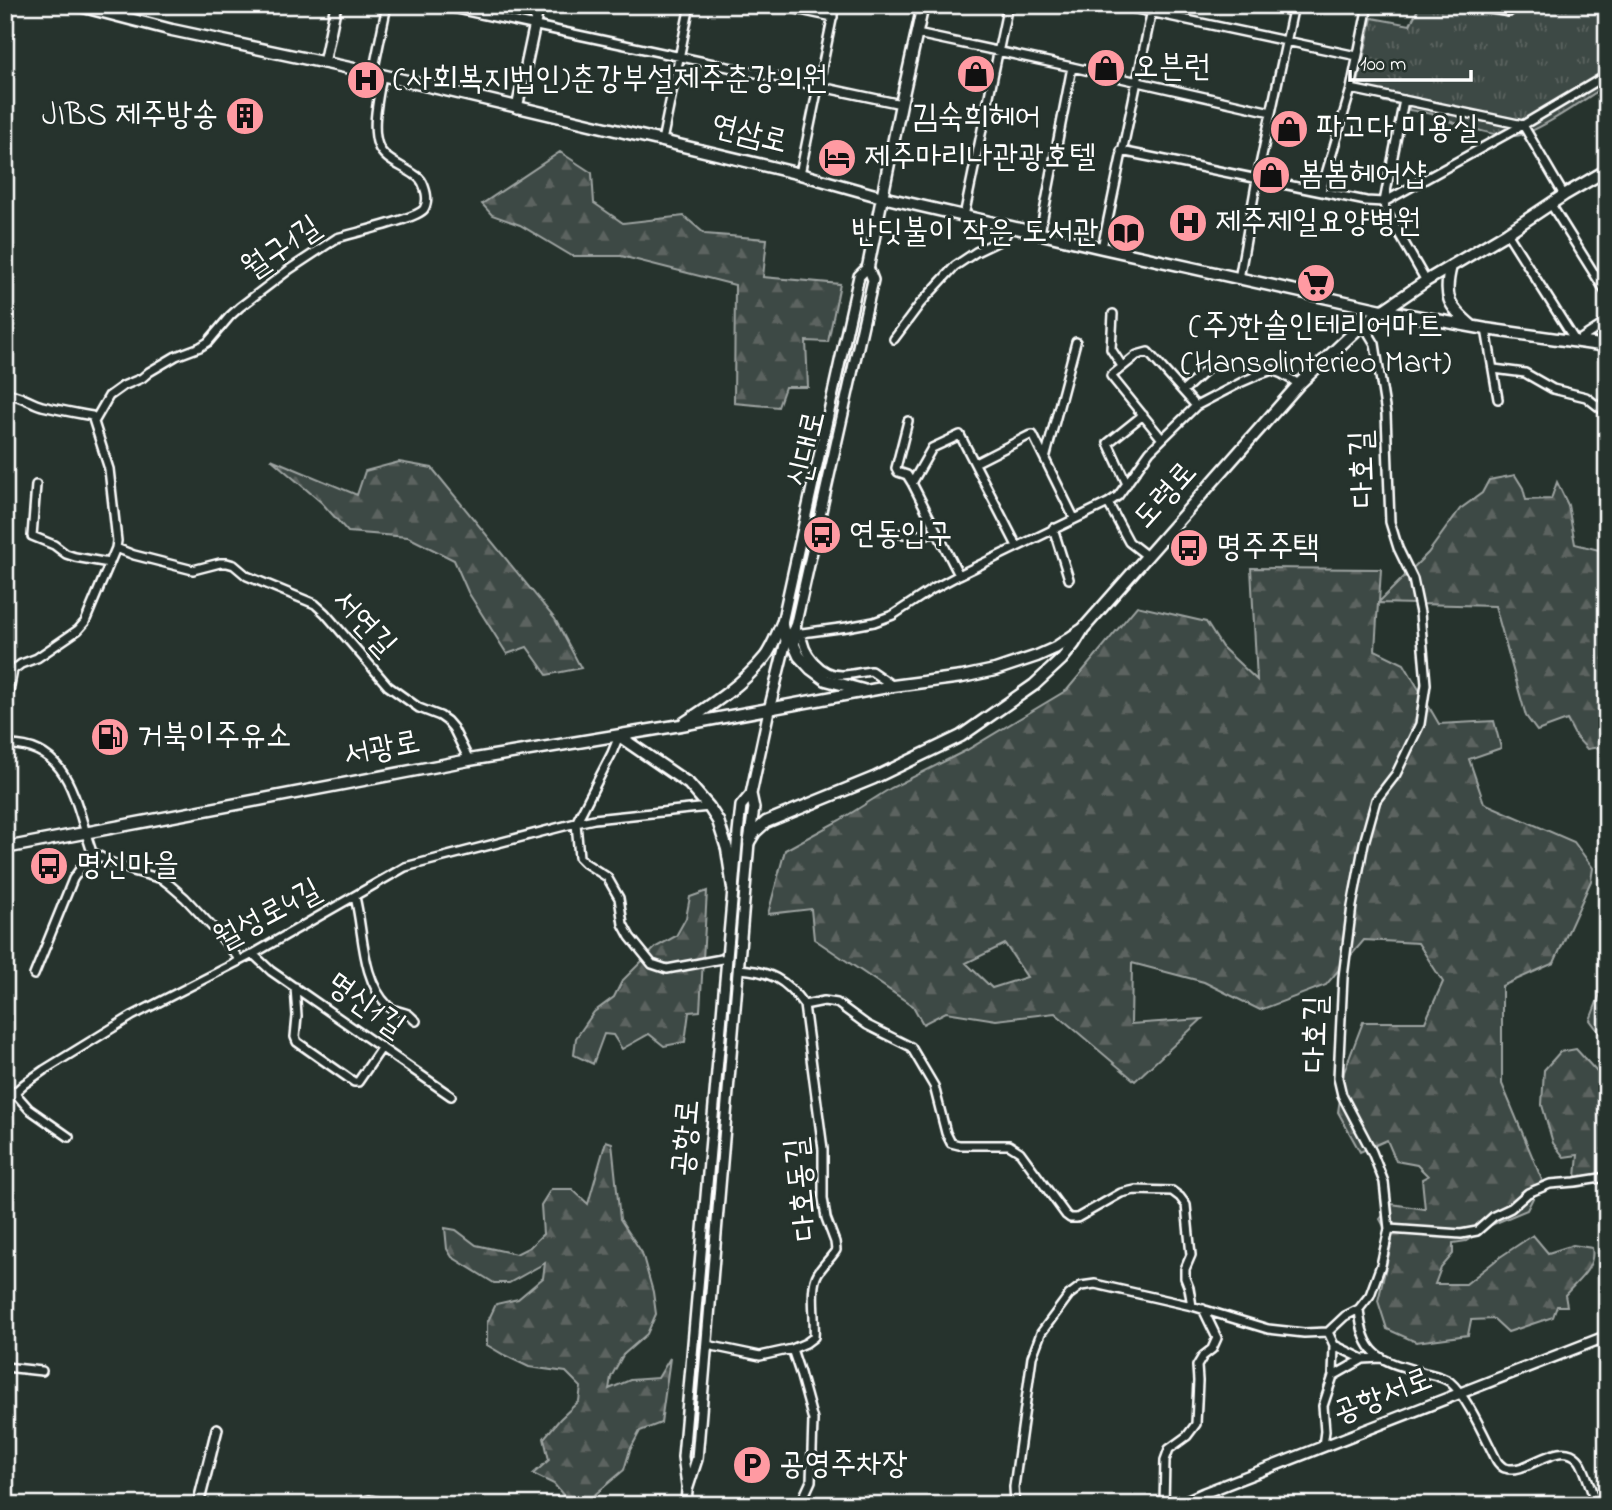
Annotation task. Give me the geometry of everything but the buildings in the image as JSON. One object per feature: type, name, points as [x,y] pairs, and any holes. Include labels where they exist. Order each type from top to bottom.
[{"type":"main road","name":"연삼로","points":[[76,5],[172,30],[378,74],[800,174],[882,197],[1239,279],[1486,329],[1607,346]]},
{"type":"main road","name":"신대로","points":[[868,267],[922,5]]},
{"type":"main road","name":"도령로","points":[[769,710],[893,686],[962,677],[1017,664],[1055,648],[1083,629],[1299,384],[1363,324],[1426,281],[1507,233],[1549,203],[1607,170]]},
{"type":"main road","points":[[1451,266],[1447,288],[1449,302],[1472,326]]},
{"type":"main road","points":[[681,725],[746,677],[766,655],[782,623]]},
{"type":"main road","points":[[795,627],[794,645],[799,656],[811,669],[827,680],[867,691]]},
{"type":"main road","points":[[749,842],[766,822],[874,778],[961,736],[1034,685],[1062,659],[1083,629]]},
{"type":"main road","name":"서광로","points":[[5,848],[469,760],[769,710]]},
{"type":"main road","points":[[619,736],[689,783],[709,807],[718,821],[727,849],[733,888]]},
{"type":"street","points":[[324,63],[336,5]]},
{"type":"street","points":[[378,74],[387,5]]},
{"type":"street","points":[[438,5],[901,104]]},
{"type":"street","points":[[517,108],[539,5]]},
{"type":"street","points":[[662,141],[690,5]]},
{"type":"street","points":[[776,5],[833,17]]},
{"type":"street","points":[[800,174],[835,5]]},
{"type":"street","points":[[964,216],[1007,5]]},
{"type":"street","points":[[1117,5],[1152,9],[1286,42],[1357,56]]},
{"type":"street","points":[[1239,279],[1293,8],[1265,5]]},
{"type":"street","points":[[1321,191],[1351,89],[1368,5]]},
{"type":"street","points":[[1473,5],[1509,12],[1511,5]]},
{"type":"street","points":[[1102,248],[1152,9]]},
{"type":"street","points":[[917,34],[1271,112]]},
{"type":"street","points":[[1040,233],[1072,67]]},
{"type":"street","name":"월구1길","points":[[94,422],[109,396],[123,386],[142,379],[176,356],[208,342],[240,307],[329,242],[418,214],[423,210],[426,195],[422,181],[382,153],[378,145],[378,74]]},
{"type":"street","points":[[1121,151],[1366,201],[1384,202],[1607,75]]},
{"type":"street","points":[[1351,89],[1523,125],[1564,195]]},
{"type":"street","points":[[1404,100],[1384,202],[1385,209],[1426,281]]},
{"type":"street","points":[[1549,203],[1607,294]]},
{"type":"street","points":[[894,339],[920,304],[955,266],[1003,239],[1011,226]]},
{"type":"street","points":[[1507,233],[1576,342],[1607,322]]},
{"type":"street","name":"신대로","points":[[769,710],[786,641],[795,627],[873,280],[868,267],[859,276],[782,623],[786,641]]},
{"type":"street","points":[[1113,314],[1111,349],[1122,366]]},
{"type":"street","name":"다호길","points":[[1328,1332],[1345,1316],[1359,1309],[1370,1295],[1390,1229],[1384,1182],[1372,1152],[1342,1095],[1338,1079],[1343,977],[1352,906],[1364,843],[1376,800],[1395,774],[1420,724],[1426,684],[1420,613],[1413,579],[1398,548],[1390,522],[1386,414],[1375,344],[1363,324]]},
{"type":"street","points":[[1486,329],[1498,399]]},
{"type":"street","points":[[1045,459],[1076,342]]},
{"type":"street","points":[[1162,439],[1111,376],[1137,355],[1148,352],[1196,406]]},
{"type":"street","points":[[1494,369],[1525,373],[1553,389],[1586,397],[1607,411]]},
{"type":"street","points":[[893,686],[870,671],[840,675],[826,670],[806,651],[802,633],[874,622],[893,615],[959,575],[1108,503],[1118,496],[1134,471],[1162,439],[1196,406],[1258,374],[1272,370],[1299,384]]},
{"type":"street","points":[[1182,391],[1205,371]]},
{"type":"street","points":[[5,393],[15,394],[39,405],[92,416],[109,469],[117,525],[116,548],[85,622],[78,630],[37,658],[13,670],[5,711]]},
{"type":"street","points":[[1127,484],[1108,443],[1143,415]]},
{"type":"street","points":[[908,421],[898,472],[906,475],[912,483],[959,575]]},
{"type":"street","points":[[912,483],[932,448],[960,435],[1017,546]]},
{"type":"street","points":[[975,463],[1033,435],[1073,518]]},
{"type":"street","points":[[36,485],[32,536],[75,558],[109,563]]},
{"type":"street","points":[[1108,503],[1129,542],[1147,556]]},
{"type":"street","points":[[1053,528],[1069,579]]},
{"type":"street","points":[[892,533],[937,533]]},
{"type":"street","name":"서연길","points":[[116,548],[193,570],[227,563],[234,565],[247,576],[315,604],[388,686],[419,708],[447,721],[469,760]]},
{"type":"street","name":"공항로","points":[[687,1490],[697,1459],[754,808],[751,794],[769,710]]},
{"type":"street","points":[[619,736],[576,823],[579,857],[607,877],[619,898],[626,930],[652,964],[667,969],[727,958]]},
{"type":"street","points":[[5,745],[28,747],[49,757],[70,783],[92,852],[133,871],[162,879],[216,931],[240,960]]},
{"type":"street","name":"공항로","points":[[686,1505],[683,1457],[733,888],[741,806],[751,794]]},
{"type":"street","name":"월성로4길","points":[[5,1101],[44,1070],[132,1016],[253,954],[405,867],[594,819],[709,807]]},
{"type":"street","points":[[34,975],[73,879],[92,852]]},
{"type":"street","points":[[355,897],[369,976],[374,987],[389,1008],[408,1014],[416,1021]]},
{"type":"street","name":"명신1길","points":[[253,954],[271,971],[451,1096]]},
{"type":"street","points":[[739,969],[761,971],[780,979],[796,993],[804,1005],[824,1001],[837,1003],[867,1025],[911,1047],[934,1086],[951,1143],[1009,1144],[1020,1152],[1070,1218],[1077,1218],[1122,1193],[1135,1189],[1172,1191],[1186,1205],[1191,1255],[1185,1269],[1185,1279],[1192,1306]]},
{"type":"street","points":[[295,987],[297,1042],[354,1082],[358,1082],[382,1047]]},
{"type":"street","name":"다호동길","points":[[792,1349],[814,1337],[814,1283],[818,1273],[836,1250],[823,1198],[822,1136],[804,1005]]},
{"type":"street","points":[[14,1092],[29,1110],[69,1137]]},
{"type":"street","points":[[1390,1229],[1461,1234],[1477,1231],[1528,1193],[1550,1184],[1607,1177]]},
{"type":"street","points":[[1014,1505],[1014,1487],[1032,1357],[1041,1333],[1069,1295],[1081,1286],[1095,1284],[1192,1306],[1268,1329],[1304,1333],[1328,1332],[1334,1345],[1333,1376],[1322,1406],[1325,1430],[1323,1446]]},
{"type":"street","points":[[1164,1505],[1165,1460],[1169,1450],[1187,1436],[1196,1424],[1197,1366],[1203,1356],[1212,1349],[1217,1338],[1203,1309]]},
{"type":"street","points":[[1359,1309],[1360,1327],[1368,1345],[1381,1358],[1395,1366],[1448,1380],[1461,1393],[1497,1461],[1504,1468],[1515,1469],[1555,1454],[1568,1453],[1579,1460],[1596,1505]]},
{"type":"street","name":"공항서로","points":[[1177,1505],[1607,1336]]},
{"type":"street","points":[[707,1345],[760,1356],[792,1349],[813,1420],[811,1481],[800,1505]]},
{"type":"street","points":[[1334,1345],[1363,1359]]},
{"type":"street","points":[[1333,1376],[1363,1359],[1381,1358]]},
{"type":"street","points":[[5,1367],[42,1371]]},
{"type":"street","points":[[198,1505],[217,1429]]},
{"type":"street","points":[[352,1505],[369,1501],[390,1505]]},
{"type":"green space","points":[[1420,5],[1448,5],[1511,17],[1514,5],[1607,5],[1607,85],[1547,123],[1515,136],[1485,132],[1432,114],[1409,110],[1409,106],[1384,102],[1358,83],[1372,18],[1410,25]]},
{"type":"green space","points":[[560,152],[592,173],[594,203],[623,223],[684,216],[705,234],[767,239],[763,277],[840,284],[828,342],[806,341],[808,387],[785,387],[778,407],[734,403],[735,285],[621,256],[572,256],[520,225],[492,215],[482,204]]},
{"type":"green space","points":[[271,459],[357,495],[365,471],[399,462],[432,468],[555,619],[581,668],[547,675],[527,647],[507,654],[468,592],[454,560],[408,537],[348,532],[322,503]]},
{"type":"green space","points":[[1515,475],[1526,500],[1551,499],[1557,482],[1568,505],[1575,544],[1607,552],[1607,746],[1587,749],[1576,737],[1567,720],[1537,731],[1526,716],[1495,606],[1378,603],[1375,650],[1404,664],[1439,724],[1494,721],[1501,748],[1469,759],[1484,803],[1574,842],[1593,868],[1591,881],[1554,963],[1502,986],[1502,1084],[1542,1180],[1527,1210],[1491,1225],[1466,1241],[1453,1243],[1453,1254],[1441,1268],[1435,1284],[1466,1284],[1533,1235],[1548,1253],[1573,1245],[1592,1248],[1592,1255],[1584,1274],[1565,1295],[1567,1306],[1557,1306],[1553,1317],[1508,1332],[1494,1319],[1471,1320],[1468,1335],[1416,1342],[1387,1329],[1378,1301],[1392,1241],[1380,1219],[1392,1204],[1425,1209],[1422,1179],[1428,1176],[1417,1165],[1396,1161],[1387,1140],[1360,1152],[1338,1112],[1344,1072],[1363,1022],[1425,1022],[1443,982],[1418,943],[1364,940],[1326,985],[1260,1010],[1204,982],[1132,963],[1131,1024],[1202,1019],[1135,1081],[1055,1013],[996,1020],[946,1012],[923,1024],[913,1006],[814,939],[811,909],[768,914],[785,850],[891,788],[967,750],[1067,690],[1137,606],[1206,622],[1222,647],[1257,680],[1251,568],[1381,569],[1379,602],[1428,553],[1460,509],[1482,493],[1489,480]],"holes":[[[1005,944],[1027,977],[992,988],[966,963]]]},
{"type":"green space","points":[[707,891],[700,1011],[689,1012],[685,1042],[664,1046],[649,1034],[622,1049],[613,1035],[604,1034],[593,1064],[574,1055],[576,1038],[594,1012],[614,997],[622,981],[656,947],[676,936],[686,918],[690,897]]},
{"type":"green space","points":[[1607,976],[1607,1043],[1590,1020]]},
{"type":"green space","points":[[1576,1049],[1607,1083],[1607,1173],[1576,1177],[1578,1155],[1564,1157],[1553,1143],[1542,1105],[1544,1070],[1560,1052]]},
{"type":"green space","points":[[606,1141],[612,1143],[620,1219],[642,1253],[656,1314],[647,1334],[623,1355],[611,1377],[609,1389],[630,1380],[658,1378],[670,1358],[661,1423],[640,1431],[624,1470],[592,1497],[568,1501],[554,1484],[533,1474],[549,1460],[544,1438],[579,1401],[581,1387],[566,1372],[529,1367],[487,1345],[487,1323],[496,1304],[518,1299],[543,1278],[545,1263],[509,1283],[494,1283],[452,1257],[447,1249],[445,1228],[456,1230],[476,1245],[516,1254],[530,1247],[543,1234],[541,1205],[551,1189],[572,1189],[588,1204]]},
{"type":"place","name":"오븐런","points":[[1106,68]]},
{"type":"place","name":"김숙희헤어","points":[[976,74]]},
{"type":"place","name":"(사회복지법인)춘강부설제주춘강의원","points":[[366,80]]},
{"type":"place","name":"JIBS 제주방송","points":[[245,116]]},
{"type":"place","name":"파고다 미용실","points":[[1289,129]]},
{"type":"place","name":"제주마리나관광호텔","points":[[837,158]]},
{"type":"place","name":"봄봄헤어샵","points":[[1271,175]]},
{"type":"place","name":"제주제일요양병원","points":[[1188,223]]},
{"type":"place","name":"반딧불이 작은 도서관","points":[[1126,233]]},
{"type":"place","name":"(주)한솔인테리어마트 (Hansolinterieo Mart)","points":[[1316,283]]},
{"type":"place","name":"연동입구","points":[[822,535]]},
{"type":"place","name":"명주주택","points":[[1189,548]]},
{"type":"place","name":"거북이주유소","points":[[110,737]]},
{"type":"place","name":"명신마을","points":[[49,866]]},
{"type":"place","name":"공영주차장","points":[[752,1465]]}]
